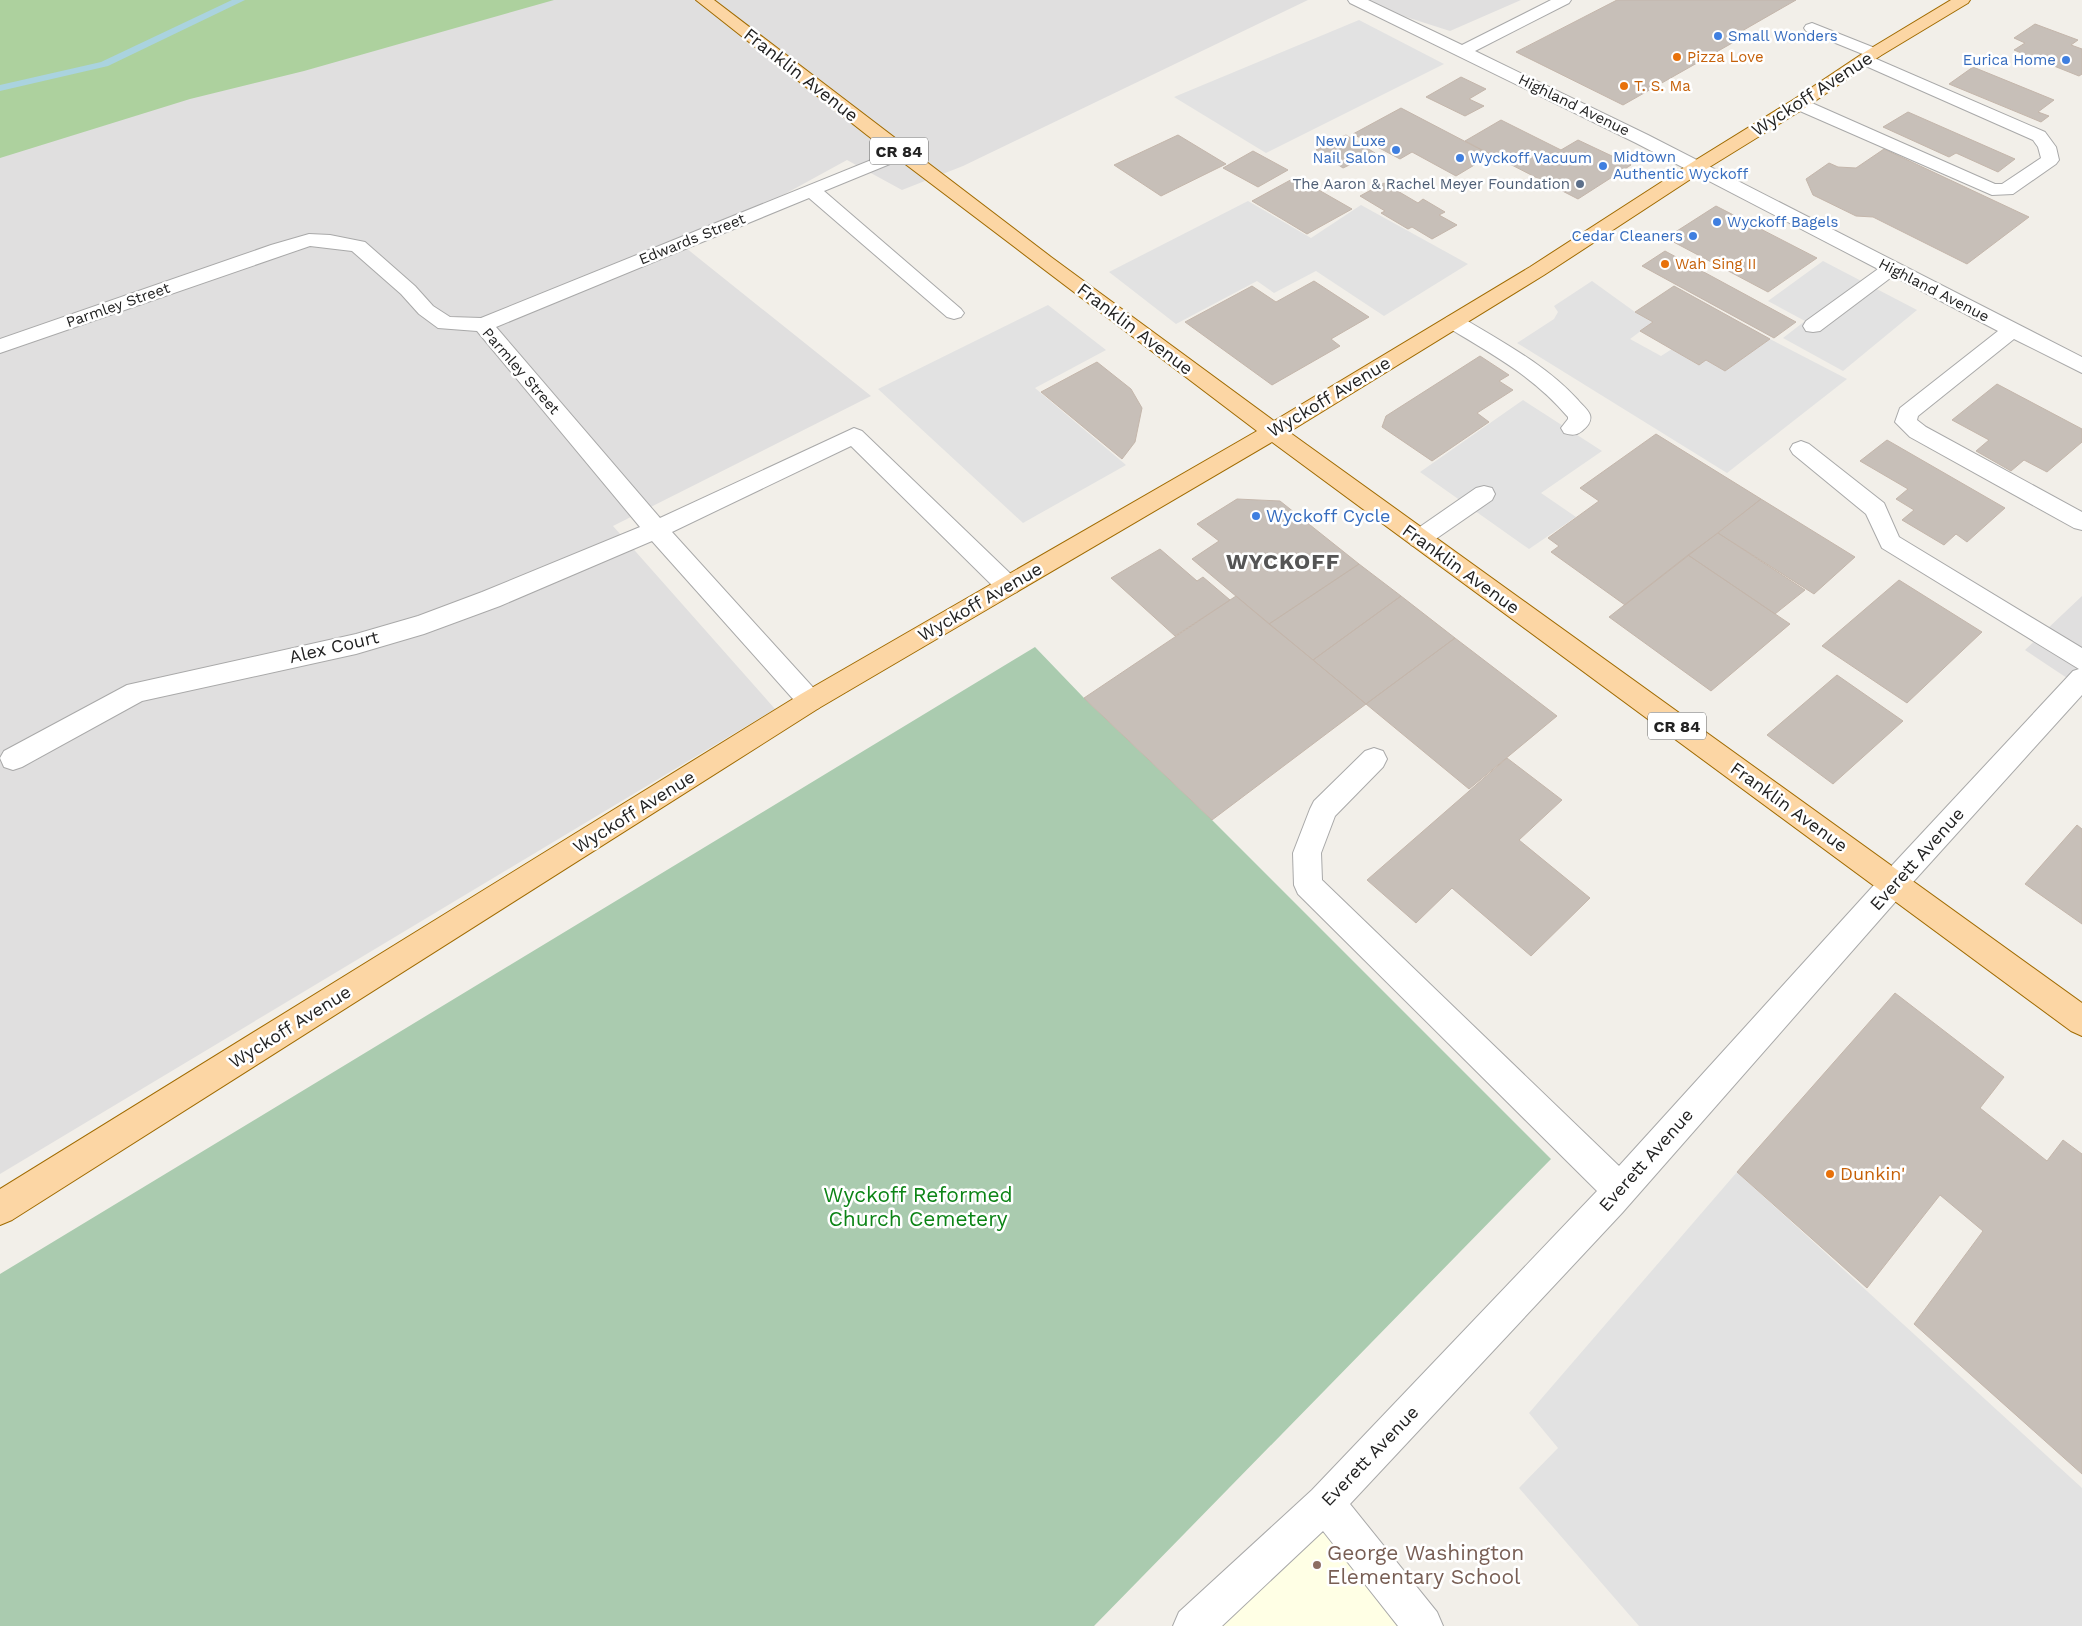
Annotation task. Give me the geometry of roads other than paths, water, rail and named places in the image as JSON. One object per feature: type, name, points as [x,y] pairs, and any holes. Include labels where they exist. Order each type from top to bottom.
[{"type":"main road","name":"Franklin Avenue","points":[[704,0],[901,153],[1272,432],[2082,1021]]},
{"type":"main road","name":"Wyckoff Avenue","points":[[0,1208],[810,701],[1272,432],[1537,271],[1696,167],[1962,0]]},
{"type":"street","name":"Highland Avenue","points":[[1356,0],[1696,167],[1890,269],[2082,366]]},
{"type":"street","points":[[1463,51],[1563,0]]},
{"type":"street","points":[[1799,104],[1992,189],[2006,190],[2050,160],[2047,148],[2039,136],[1812,28]]},
{"type":"street","name":"Edwards Street","points":[[483,325],[901,153]]},
{"type":"street","points":[[811,190],[954,313]]},
{"type":"street","name":"Parmley Street","points":[[0,346],[278,249],[309,240],[330,241],[358,246],[408,290],[426,310],[445,323],[483,325],[656,530],[810,701]]},
{"type":"street","points":[[1813,326],[1890,269]]},
{"type":"street","points":[[1454,322],[1526,365],[1557,390],[1579,415],[1579,422],[1572,428]]},
{"type":"street","points":[[2012,330],[1908,413],[1906,422],[1918,432],[2082,522]]},
{"type":"street","name":"Alex Court","points":[[13,759],[136,692],[356,644],[424,624],[491,599],[656,530],[854,436],[1008,586]]},
{"type":"street","points":[[1802,449],[1876,509],[1890,542],[2082,660]]},
{"type":"street","points":[[1419,539],[1484,494]]},
{"type":"street","name":"Everett Avenue","points":[[1193,1626],[1325,1504],[1620,1190],[1894,883],[2082,678]]},
{"type":"street","points":[[1374,759],[1324,809],[1306,853],[1308,886],[1620,1190]]},
{"type":"street","points":[[1325,1504],[1423,1626]]},
{"type":"waterway","points":[[0,88],[104,64],[240,0]]},
{"type":"place","name":"Small Wonders","points":[[1718,36]]},
{"type":"place","name":"Pizza Love","points":[[1677,57]]},
{"type":"place","name":"Eurica Home","points":[[2066,60]]},
{"type":"place","name":"T. S. Ma","points":[[1624,86]]},
{"type":"place","name":"New Luxe Nail Salon","points":[[1396,150]]},
{"type":"place","name":"Wyckoff Vacuum","points":[[1460,158]]},
{"type":"place","name":"Midtown Authentic Wyckoff","points":[[1603,166]]},
{"type":"place","name":"The Aaron & Rachel Meyer Foundation","points":[[1580,184]]},
{"type":"place","name":"Wyckoff Bagels","points":[[1717,222]]},
{"type":"place","name":"Cedar Cleaners","points":[[1693,236]]},
{"type":"place","name":"Wah Sing II","points":[[1665,264]]},
{"type":"place","name":"Wyckoff Cycle","points":[[1256,516]]},
{"type":"place","name":"Dunkin'","points":[[1830,1174]]},
{"type":"place","name":"George Washington Elementary School","points":[[1317,1565]]},
{"type":"district","name":"WYCKOFF","points":[[1283,561]]},
{"type":"park label","name":"Wyckoff Reformed Church Cemetery","points":[[918,1207]]}]
